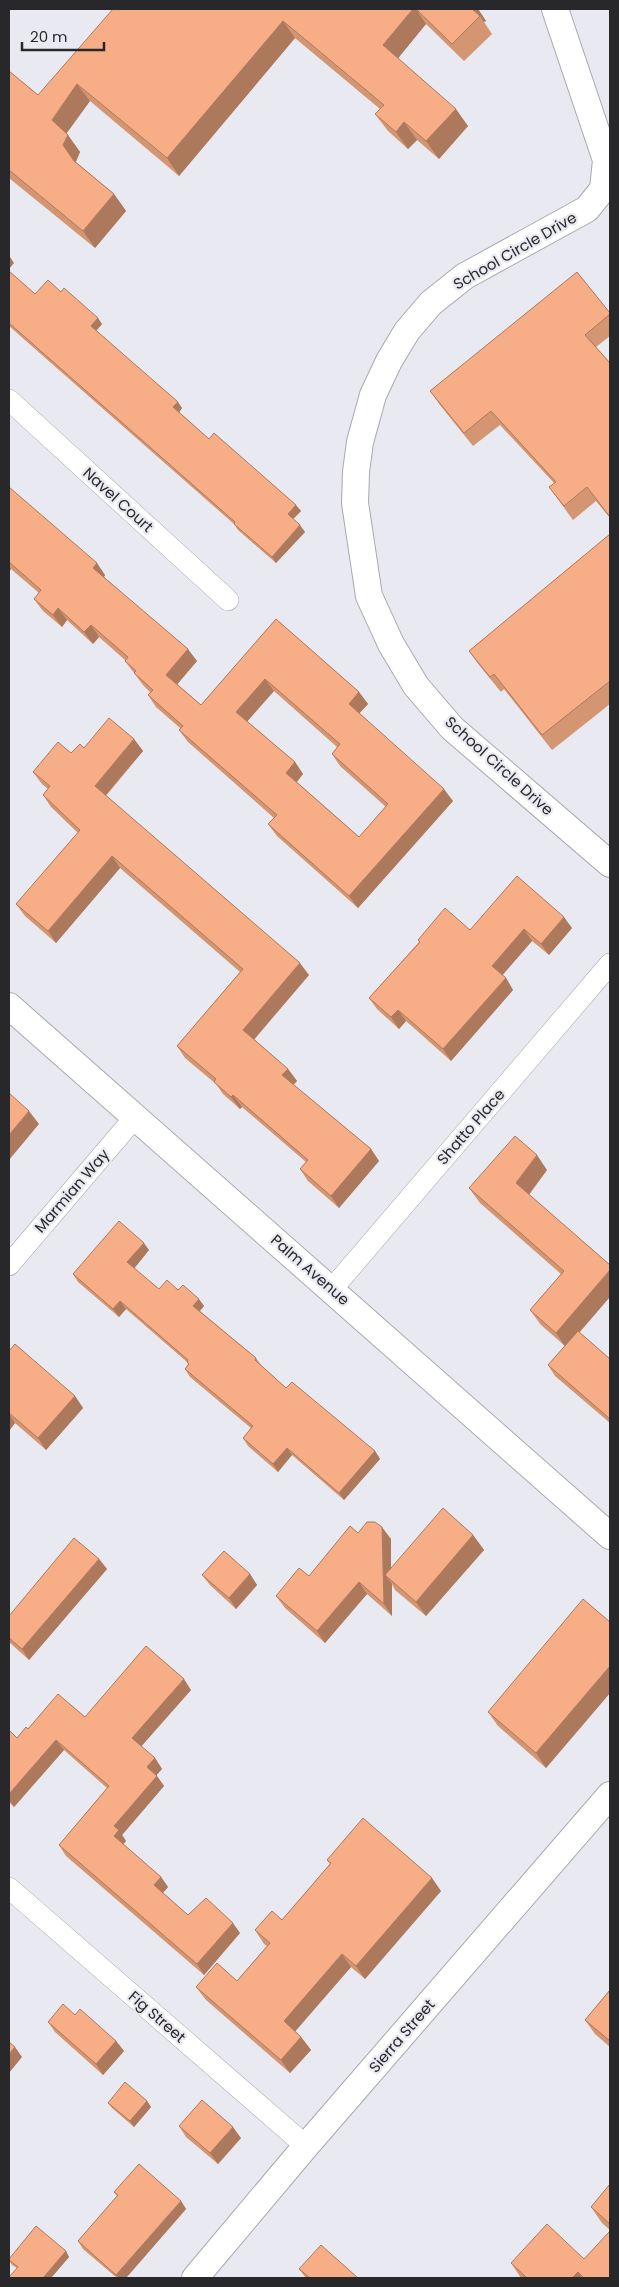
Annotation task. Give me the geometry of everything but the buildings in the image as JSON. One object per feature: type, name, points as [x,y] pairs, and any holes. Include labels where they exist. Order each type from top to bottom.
[{"type":"street","name":"School Circle Drive","points":[[555,9],[606,160],[603,189],[587,209],[465,276],[431,303],[408,331],[389,360],[373,395],[359,449],[355,503],[369,596],[390,644],[416,686],[452,728],[610,864]]},
{"type":"street","name":"Navel Court","points":[[9,400],[228,600]]},
{"type":"street","name":"Shatto Place","points":[[332,1290],[610,964]]},
{"type":"street","name":"Palm Avenue","points":[[9,1006],[610,1536]]},
{"type":"street","name":"Marmian Way","points":[[9,1265],[136,1116]]},
{"type":"street","name":"Sierra Street","points":[[195,2278],[306,2146],[610,1795]]},
{"type":"street","name":"Fig Street","points":[[9,1888],[306,2146]]}]
